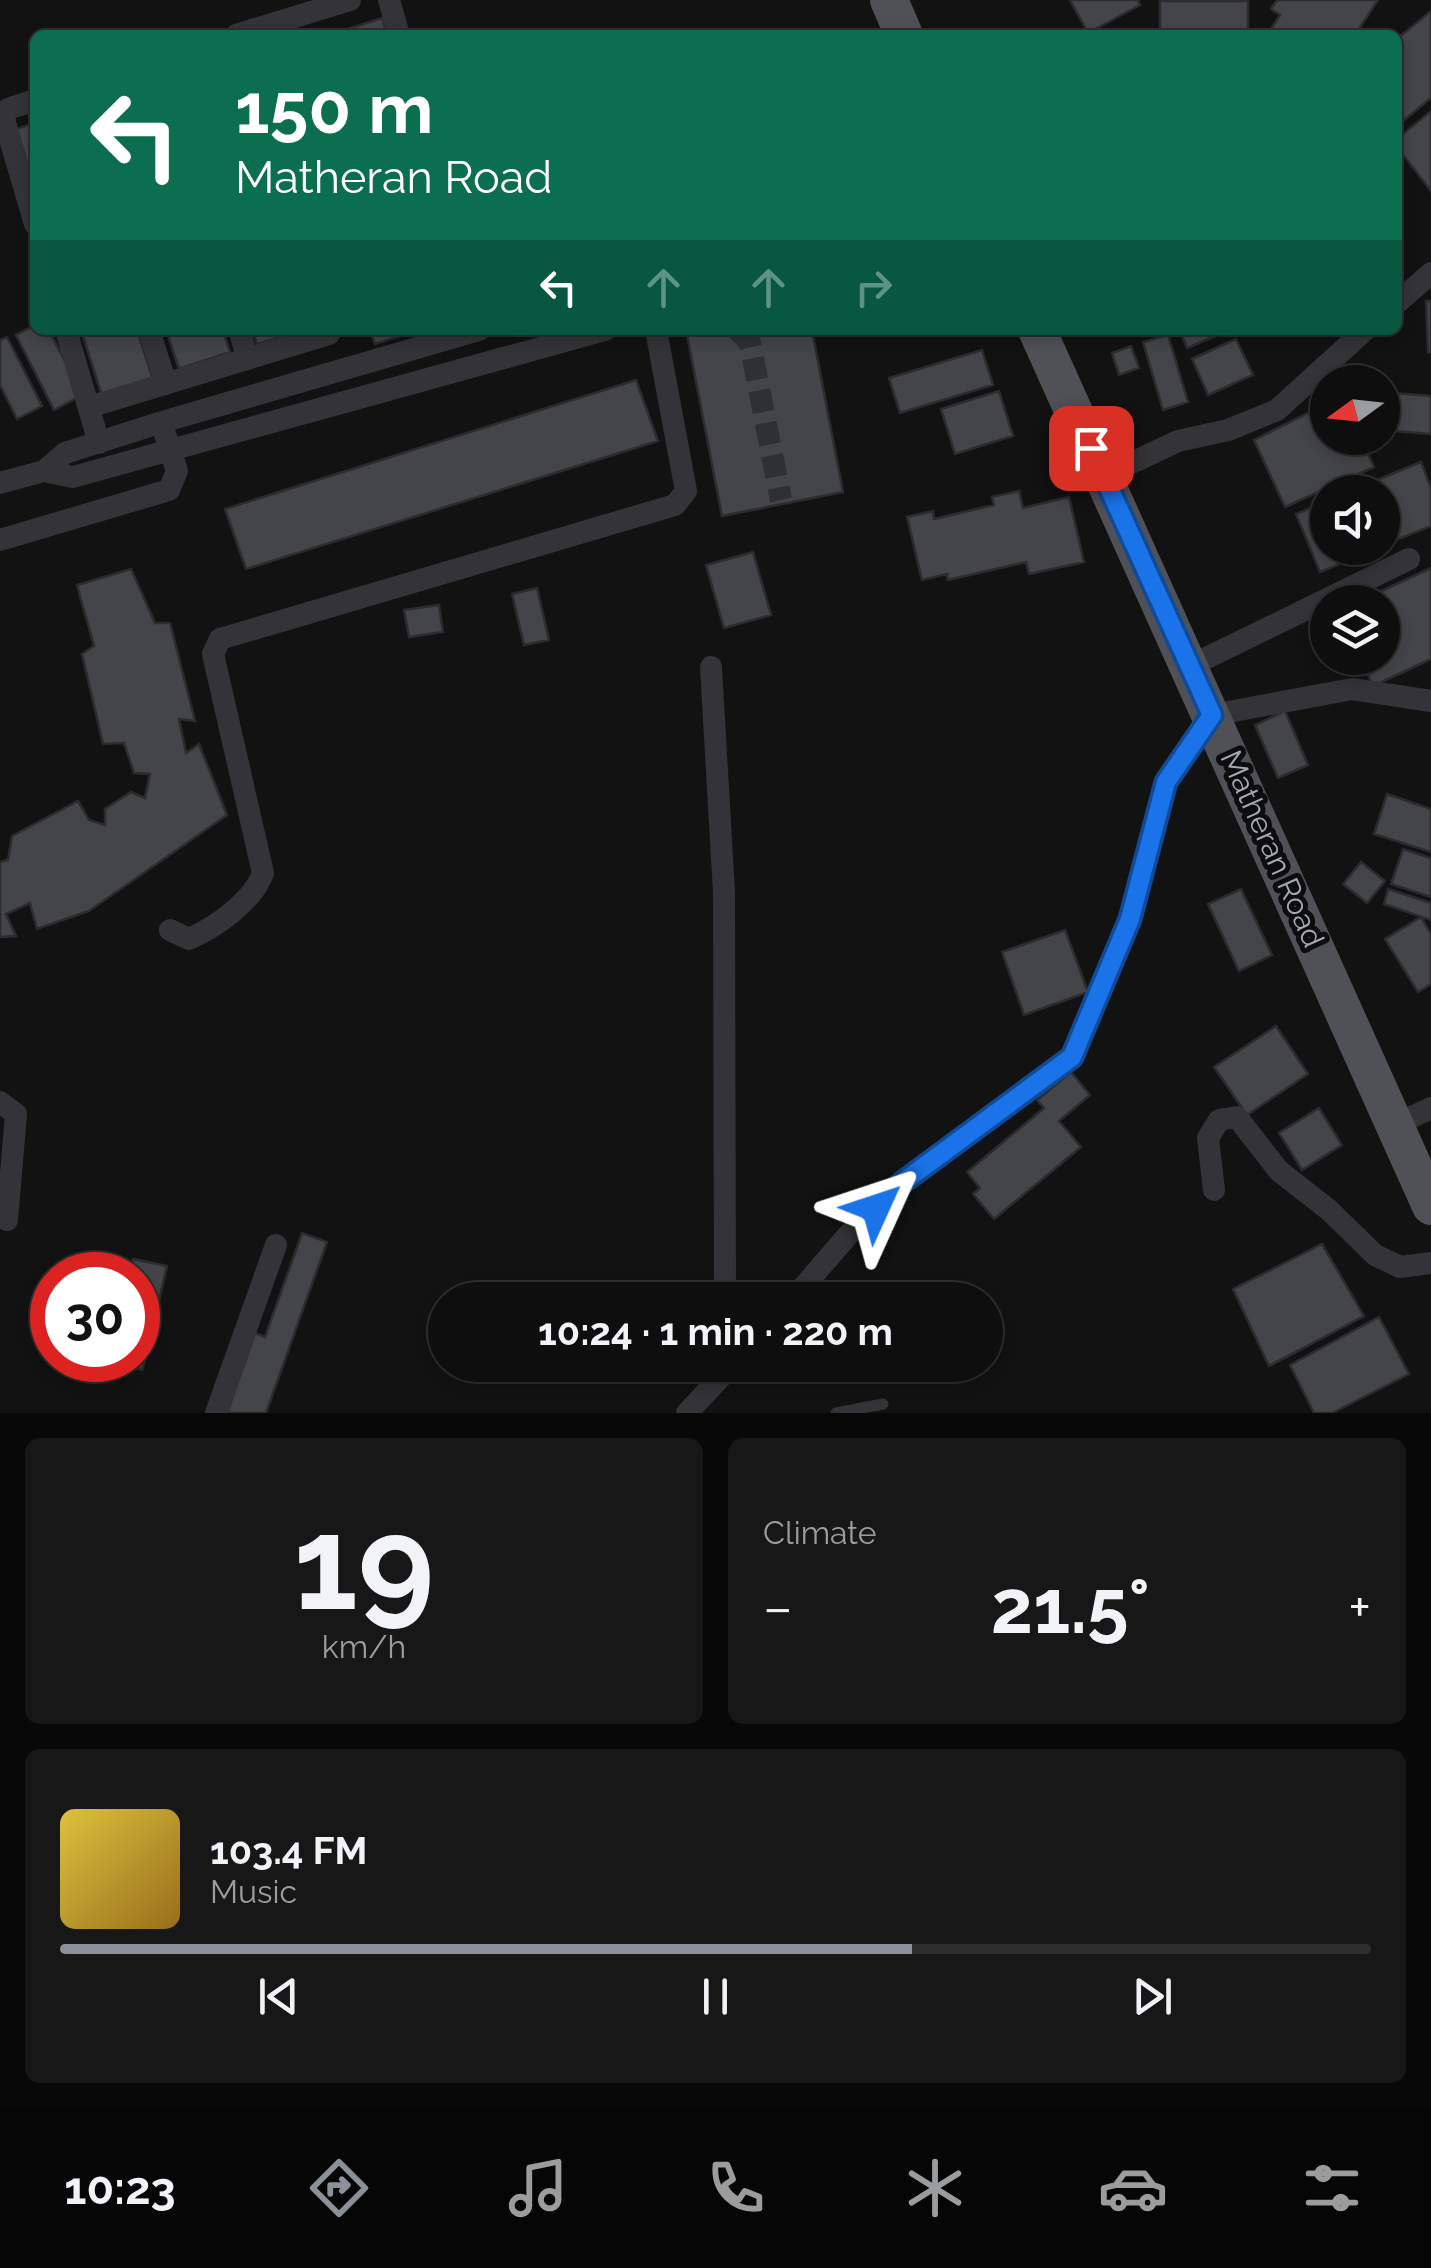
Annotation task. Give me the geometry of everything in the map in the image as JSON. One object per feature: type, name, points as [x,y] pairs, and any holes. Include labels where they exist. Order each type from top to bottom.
[{"type":"main road","points":[[888,0],[902,30]]},
{"type":"main road","name":"Matheran Road","points":[[1039,335],[1431,1206]]},
{"type":"street","points":[[270,30],[311,24],[350,0]]},
{"type":"street","points":[[390,0],[399,30]]},
{"type":"street","points":[[30,102],[8,109],[4,118],[30,207]]},
{"type":"street","points":[[1402,298],[1431,272]]},
{"type":"street","points":[[67,335],[89,407],[120,464],[131,501]]},
{"type":"street","points":[[151,335],[166,384]]},
{"type":"street","points":[[241,335],[248,359]]},
{"type":"street","points":[[89,407],[319,335]]},
{"type":"street","points":[[329,335],[340,370]]},
{"type":"street","points":[[0,483],[44,471],[65,453],[462,335]]},
{"type":"street","points":[[44,471],[73,477],[587,335]]},
{"type":"street","points":[[170,930],[190,939],[206,932],[258,889],[263,873],[213,654],[220,638],[675,505],[686,491],[657,335]]},
{"type":"street","points":[[1104,476],[1178,441],[1228,430],[1277,410],[1360,335]]},
{"type":"street","points":[[0,540],[169,490],[177,478],[162,422]]},
{"type":"street","points":[[1190,666],[1409,558]]},
{"type":"street","points":[[711,667],[724,892],[724,1282]]},
{"type":"street","points":[[808,1282],[849,1234],[903,1182],[1072,1057],[1130,919],[1166,782],[1212,715],[1352,689],[1431,702]]},
{"type":"street","points":[[0,1102],[16,1114],[7,1220]]},
{"type":"street","points":[[1396,1125],[1431,1108]]},
{"type":"street","points":[[1214,1190],[1208,1138],[1219,1120],[1237,1117],[1279,1171],[1329,1210],[1375,1255],[1400,1267],[1431,1264]]},
{"type":"street","points":[[216,1413],[276,1246]]},
{"type":"street","points":[[688,1413],[715,1382]]},
{"type":"lane","points":[[836,1413],[883,1404]]},
{"type":"building","points":[[1070,0],[1138,0],[1140,5],[1094,30],[1086,30]]},
{"type":"building","points":[[1277,0],[1378,0],[1358,30],[1270,30],[1280,15],[1271,9]]},
{"type":"building","points":[[1160,1],[1248,1],[1248,30],[1160,30]]},
{"type":"building","points":[[1431,11],[1431,98],[1402,122],[1402,35]]},
{"type":"building","points":[[382,18],[386,30],[344,30]]},
{"type":"building","points":[[1431,111],[1431,191],[1402,153],[1402,135]]},
{"type":"building","points":[[30,125],[30,172],[16,129]]},
{"type":"building","points":[[1426,301],[1431,301],[1431,352],[1428,352]]},
{"type":"building","points":[[30,328],[30,335],[52,335],[82,395],[54,410],[16,335]]},
{"type":"building","points":[[83,335],[139,335],[153,379],[102,396]]},
{"type":"building","points":[[168,335],[225,335],[230,352],[179,369]]},
{"type":"building","points":[[254,335],[287,335],[257,344]]},
{"type":"building","points":[[372,335],[400,335],[400,336],[375,344]]},
{"type":"building","points":[[687,335],[813,335],[843,492],[722,516]]},
{"type":"building","points":[[1168,335],[1188,402],[1163,410],[1143,342]]},
{"type":"building","points":[[1182,335],[1218,335],[1187,348]]},
{"type":"building","points":[[7,337],[42,406],[17,419],[0,385],[0,340]]},
{"type":"building","points":[[1236,339],[1253,375],[1208,395],[1192,359]]},
{"type":"building","points":[[1131,346],[1139,368],[1119,375],[1112,353]]},
{"type":"building","points":[[982,350],[993,385],[900,413],[889,378]]},
{"type":"building","points":[[636,380],[658,441],[246,569],[225,509]]},
{"type":"building","points":[[999,391],[1013,436],[955,454],[941,409]]},
{"type":"building","points":[[1400,393],[1431,396],[1431,434],[1400,431]]},
{"type":"building","points":[[1310,412],[1310,455],[1369,455],[1374,467],[1356,475],[1310,475],[1310,496],[1285,507],[1254,440]]},
{"type":"building","points":[[1421,462],[1431,488],[1431,526],[1400,539],[1400,475],[1389,475]]},
{"type":"building","points":[[1019,491],[1023,508],[1069,497],[1084,562],[1029,574],[1026,562],[948,580],[947,574],[922,580],[907,517],[933,511],[934,519],[994,505],[992,497]]},
{"type":"building","points":[[1310,508],[1310,548],[1296,514]]},
{"type":"building","points":[[753,552],[771,615],[724,628],[706,565]]},
{"type":"building","points":[[1317,565],[1337,565],[1320,572]]},
{"type":"building","points":[[1431,568],[1431,659],[1400,673],[1400,585],[1394,585]]},
{"type":"building","points":[[131,569],[155,623],[170,623],[195,721],[179,719],[186,753],[199,744],[227,815],[89,911],[37,929],[30,903],[6,914],[16,936],[0,937],[0,862],[8,860],[12,836],[78,801],[89,820],[105,825],[105,809],[131,792],[145,798],[150,774],[134,773],[124,743],[103,744],[82,654],[94,646],[77,585]]},
{"type":"building","points":[[537,588],[549,640],[524,645],[512,594]]},
{"type":"building","points":[[439,605],[443,632],[409,637],[404,610]]},
{"type":"building","points":[[1368,675],[1397,675],[1373,686]]},
{"type":"building","points":[[1285,711],[1308,765],[1278,778],[1255,725]]},
{"type":"building","points":[[1387,794],[1431,809],[1431,852],[1374,834]]},
{"type":"building","points":[[1403,849],[1431,858],[1431,897],[1391,884]]},
{"type":"building","points":[[1361,862],[1385,881],[1367,903],[1343,884]]},
{"type":"building","points":[[1241,889],[1272,955],[1239,971],[1208,904]]},
{"type":"building","points":[[1388,889],[1431,903],[1431,920],[1384,904]]},
{"type":"building","points":[[1421,917],[1431,934],[1431,984],[1418,992],[1385,939]]},
{"type":"building","points":[[1065,930],[1088,992],[1024,1015],[1002,952]]},
{"type":"building","points":[[1276,1026],[1308,1074],[1247,1115],[1214,1067]]},
{"type":"building","points":[[1071,1072],[1090,1095],[1059,1121],[1081,1147],[994,1219],[973,1194],[980,1188],[967,1172],[1044,1108],[1037,1100]]},
{"type":"building","points":[[1319,1108],[1342,1145],[1302,1170],[1279,1133]]},
{"type":"building","points":[[302,1233],[327,1242],[266,1413],[227,1413],[255,1333],[265,1337]]},
{"type":"building","points":[[1322,1244],[1364,1316],[1269,1366],[1233,1289]]},
{"type":"building","points":[[160,1265],[167,1266],[160,1297]]},
{"type":"building","points":[[1379,1317],[1409,1374],[1332,1413],[1314,1413],[1290,1365]]},
{"type":"tunnel","points":[[743,335],[750,343],[781,500]]},
{"type":"route","points":[[876,1208],[903,1182],[1072,1057],[1130,919],[1166,782],[1212,715],[1091,448]]}]
